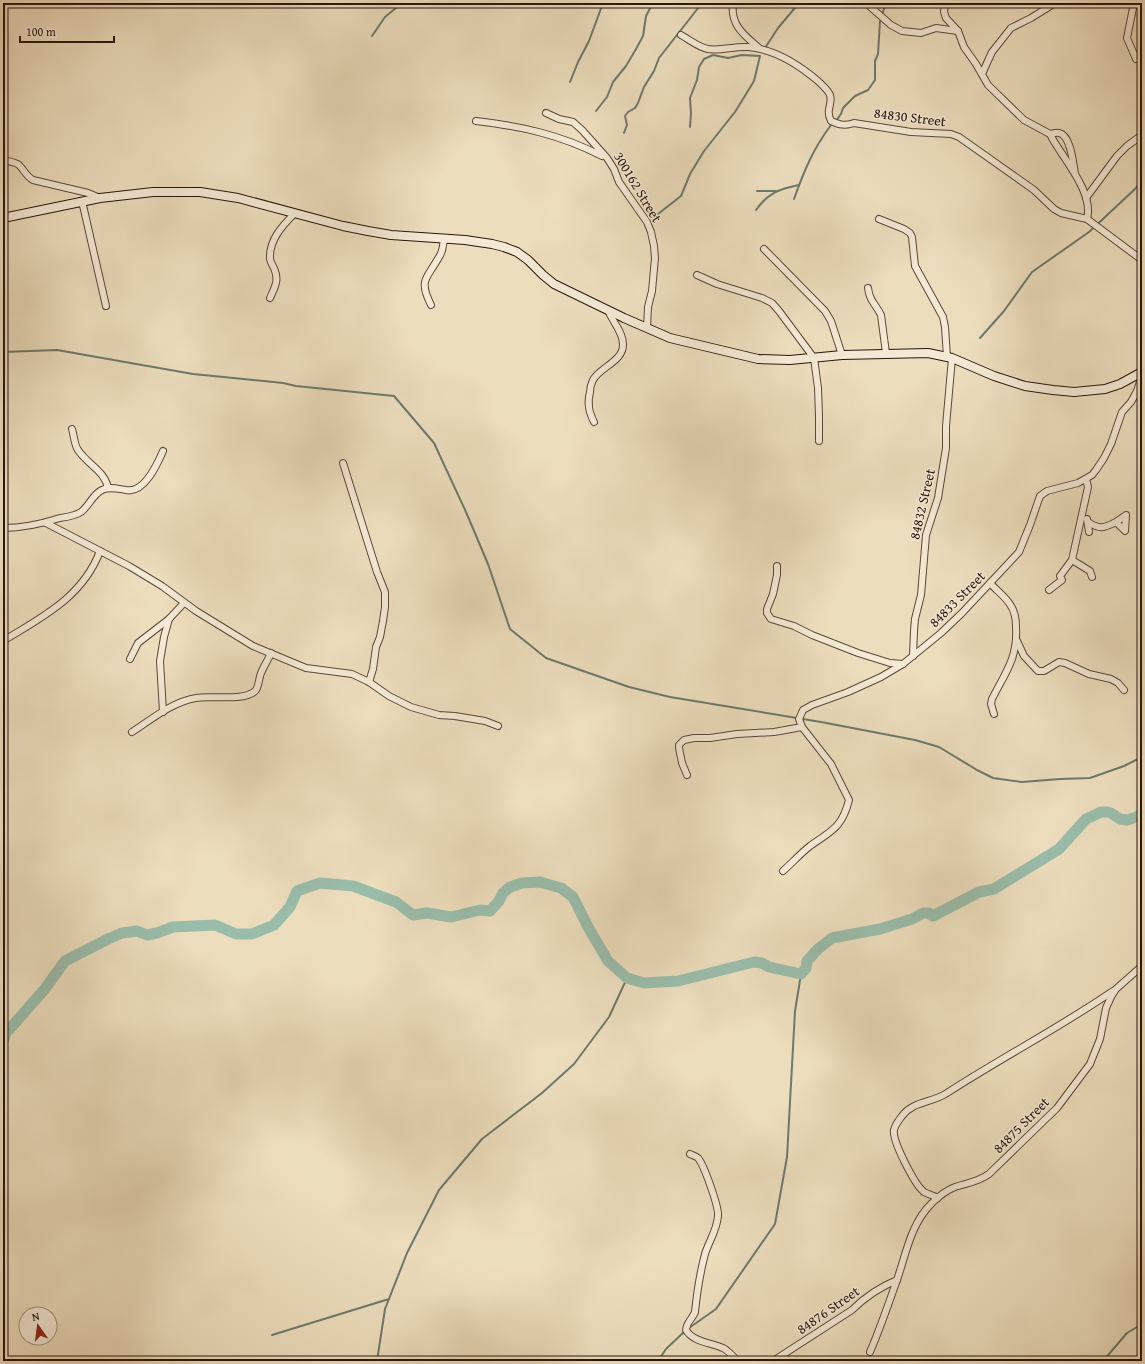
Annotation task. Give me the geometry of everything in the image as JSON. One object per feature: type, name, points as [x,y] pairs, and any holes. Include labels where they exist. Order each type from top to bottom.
[{"type":"street","points":[[733,3],[733,18],[739,29],[759,48]]},
{"type":"street","points":[[866,3],[891,25],[902,31],[921,32],[936,28],[958,31]]},
{"type":"street","points":[[945,3],[944,12],[946,18],[958,31],[964,47],[988,85],[1024,120],[1050,134],[1075,174],[1086,198],[1088,207],[1087,220]]},
{"type":"street","points":[[982,74],[992,52],[1011,28],[1031,18],[1054,3]]},
{"type":"street","points":[[1134,3],[1127,38],[1136,59]]},
{"type":"street","name":"84830 Street","points":[[681,35],[706,48],[714,50],[740,47],[759,48],[796,64],[824,87],[830,94],[831,103],[828,110],[828,116],[831,121],[845,126],[854,123],[911,132],[951,134],[959,136],[1034,190],[1054,209],[1061,213],[1087,220],[1142,260]]},
{"type":"street","name":"300162 Street","points":[[546,113],[553,117],[576,124],[608,158],[619,182],[647,222],[651,232],[655,258],[652,291],[648,307],[647,328]]},
{"type":"street","points":[[476,121],[527,128],[584,147],[608,158]]},
{"type":"street","points":[[1050,134],[1059,133],[1068,142],[1072,154],[1075,174]]},
{"type":"street","points":[[1086,198],[1117,156],[1142,135]]},
{"type":"street","points":[[3,160],[14,162],[19,165],[32,180],[88,193],[100,198]]},
{"type":"street","points":[[3,218],[100,198],[153,192],[200,192],[238,198],[343,226],[368,231],[391,235],[492,244],[517,252],[554,284],[647,328],[670,338],[758,360],[790,360],[842,355],[886,353],[928,353],[950,357],[994,376],[1025,386],[1074,392],[1105,389],[1120,384],[1142,372]]},
{"type":"street","points":[[82,201],[106,306]]},
{"type":"street","points":[[270,298],[276,286],[276,272],[270,259],[275,236],[280,228],[295,213]]},
{"type":"street","name":"84832 Street","points":[[879,219],[910,233],[912,237],[915,266],[942,317],[950,357],[946,448],[938,498],[926,535],[921,595],[914,625],[913,656]]},
{"type":"street","points":[[431,305],[425,293],[424,286],[426,278],[440,256],[444,239]]},
{"type":"street","points":[[764,249],[825,311],[842,355]]},
{"type":"street","points":[[697,275],[717,284],[762,298],[772,303],[814,358],[820,416],[819,441]]},
{"type":"street","points":[[868,288],[872,303],[879,310],[881,315],[886,353]]},
{"type":"street","points":[[594,422],[588,408],[588,401],[593,380],[602,370],[619,357],[623,350],[624,344],[622,336],[608,310]]},
{"type":"street","name":"84833 Street","points":[[802,727],[799,719],[803,710],[881,677],[902,664],[942,633],[1018,552],[1030,525],[1040,496],[1047,491],[1078,483],[1092,475],[1104,458],[1117,430],[1118,419],[1131,402],[1142,376]]},
{"type":"street","points":[[72,428],[78,450],[102,476],[108,488]]},
{"type":"street","points":[[3,528],[46,523],[77,514],[87,507],[99,491],[108,488],[132,491],[140,487],[158,462],[163,451]]},
{"type":"street","points":[[343,463],[377,572],[385,592],[383,621],[369,682]]},
{"type":"street","points":[[1049,590],[1062,580],[1060,576],[1072,560],[1088,487],[1086,479]]},
{"type":"street","points":[[1082,511],[1088,522],[1089,532]]},
{"type":"street","points":[[1088,522],[1095,527],[1104,528],[1116,522]]},
{"type":"street","points":[[46,523],[136,570],[236,637],[253,646],[306,668],[352,674],[369,682],[388,696],[411,707],[439,715],[485,721],[498,726]]},
{"type":"street","points":[[3,641],[67,599],[89,574],[100,551]]},
{"type":"street","points":[[1072,560],[1090,570],[1092,577]]},
{"type":"street","points":[[777,566],[777,575],[773,594],[767,609],[771,619],[794,626],[812,635],[858,653],[890,663],[902,664]]},
{"type":"street","points":[[990,583],[1003,596],[1011,607],[1014,614],[1017,641],[1024,656],[1038,671],[1044,671],[1059,662],[1065,662],[1088,674],[1118,682],[1124,690]]},
{"type":"street","points":[[130,659],[138,643],[169,619],[184,603]]},
{"type":"street","points":[[163,712],[160,661],[169,619]]},
{"type":"street","points":[[994,714],[991,704],[992,699],[1009,668],[1017,641]]},
{"type":"street","points":[[132,732],[170,707],[184,701],[196,698],[224,698],[250,694],[255,691],[258,686],[261,673],[271,653]]},
{"type":"street","points":[[687,775],[682,763],[679,748],[679,745],[684,740],[737,734],[774,732],[802,727],[831,764],[849,800],[844,817],[834,830],[810,846],[783,871]]},
{"type":"street","name":"84875 Street","points":[[870,1352],[882,1325],[914,1229],[924,1212],[938,1198],[953,1188],[983,1179],[1021,1142],[1040,1126],[1057,1108],[1090,1064],[1097,1050],[1106,1008],[1116,989],[1142,966]]},
{"type":"street","points":[[938,1198],[924,1191],[913,1178],[895,1138],[894,1130],[903,1115],[911,1107],[946,1094],[1116,989]]},
{"type":"street","points":[[690,1154],[697,1158],[704,1170],[716,1202],[718,1214],[717,1226],[706,1252],[700,1272],[695,1312],[686,1330],[697,1339],[723,1348],[738,1361]]},
{"type":"street","name":"84876 Street","points":[[773,1361],[852,1310],[862,1300],[874,1292],[897,1280]]},
{"type":"waterway","points":[[372,36],[385,17],[402,3]]},
{"type":"waterway","points":[[570,82],[589,41],[603,3]]},
{"type":"waterway","points":[[596,111],[607,97],[613,82],[626,66],[643,36],[646,16],[653,3]]},
{"type":"waterway","points":[[624,133],[627,125],[625,116],[628,112],[635,108],[638,103],[644,87],[654,71],[659,58],[702,3]]},
{"type":"waterway","points":[[765,48],[778,28],[799,3]]},
{"type":"waterway","points":[[836,121],[843,108],[855,96],[868,90],[875,80],[875,61],[878,54],[880,21],[886,3]]},
{"type":"waterway","points":[[658,214],[681,196],[690,174],[704,151],[735,112],[754,81],[760,56],[742,55],[728,58],[713,55],[704,59],[699,67],[697,80],[690,98],[690,127]]},
{"type":"waterway","points":[[794,199],[810,160],[831,125]]},
{"type":"waterway","points":[[980,338],[1004,311],[1032,272],[1089,232],[1135,189],[1142,180]]},
{"type":"waterway","points":[[756,210],[765,199],[774,193],[799,185]]},
{"type":"waterway","points":[[757,191],[776,191]]},
{"type":"waterway","points":[[3,352],[57,350],[193,374],[394,396],[434,443],[488,564],[510,629],[546,658],[629,687],[670,697],[821,722],[915,740],[939,747],[993,778],[1022,782],[1090,778],[1124,766],[1142,757]]},
{"type":"waterway","points":[[3,1042],[6,1033],[44,990],[65,961],[108,939],[122,933],[137,931],[147,935],[173,927],[215,925],[236,934],[252,934],[274,925],[290,907],[297,891],[320,883],[353,886],[396,902],[413,915],[427,913],[451,917],[480,910],[490,911],[499,901],[503,893],[510,887],[522,883],[540,882],[561,888],[573,897],[588,927],[608,961],[627,978],[644,983],[678,981],[754,962],[801,974],[806,968],[807,961],[818,949],[832,938],[880,929],[912,919],[923,913],[929,913],[933,916],[979,892],[994,889],[1059,849],[1086,819],[1101,812],[1111,813],[1120,819],[1127,820],[1142,814]]},
{"type":"waterway","points":[[689,1328],[716,1309],[775,1224],[787,1157],[795,1011],[801,974]]},
{"type":"waterway","points":[[377,1361],[385,1309],[407,1253],[439,1190],[482,1139],[542,1093],[574,1064],[609,1017],[627,978]]},
{"type":"waterway","points":[[272,1335],[389,1299]]},
{"type":"waterway","points":[[1103,1361],[1127,1333],[1142,1324]]},
{"type":"waterway","points":[[658,1361],[666,1349],[685,1331]]},
{"type":"waterway","points":[[572,1357],[587,1361]]}]
